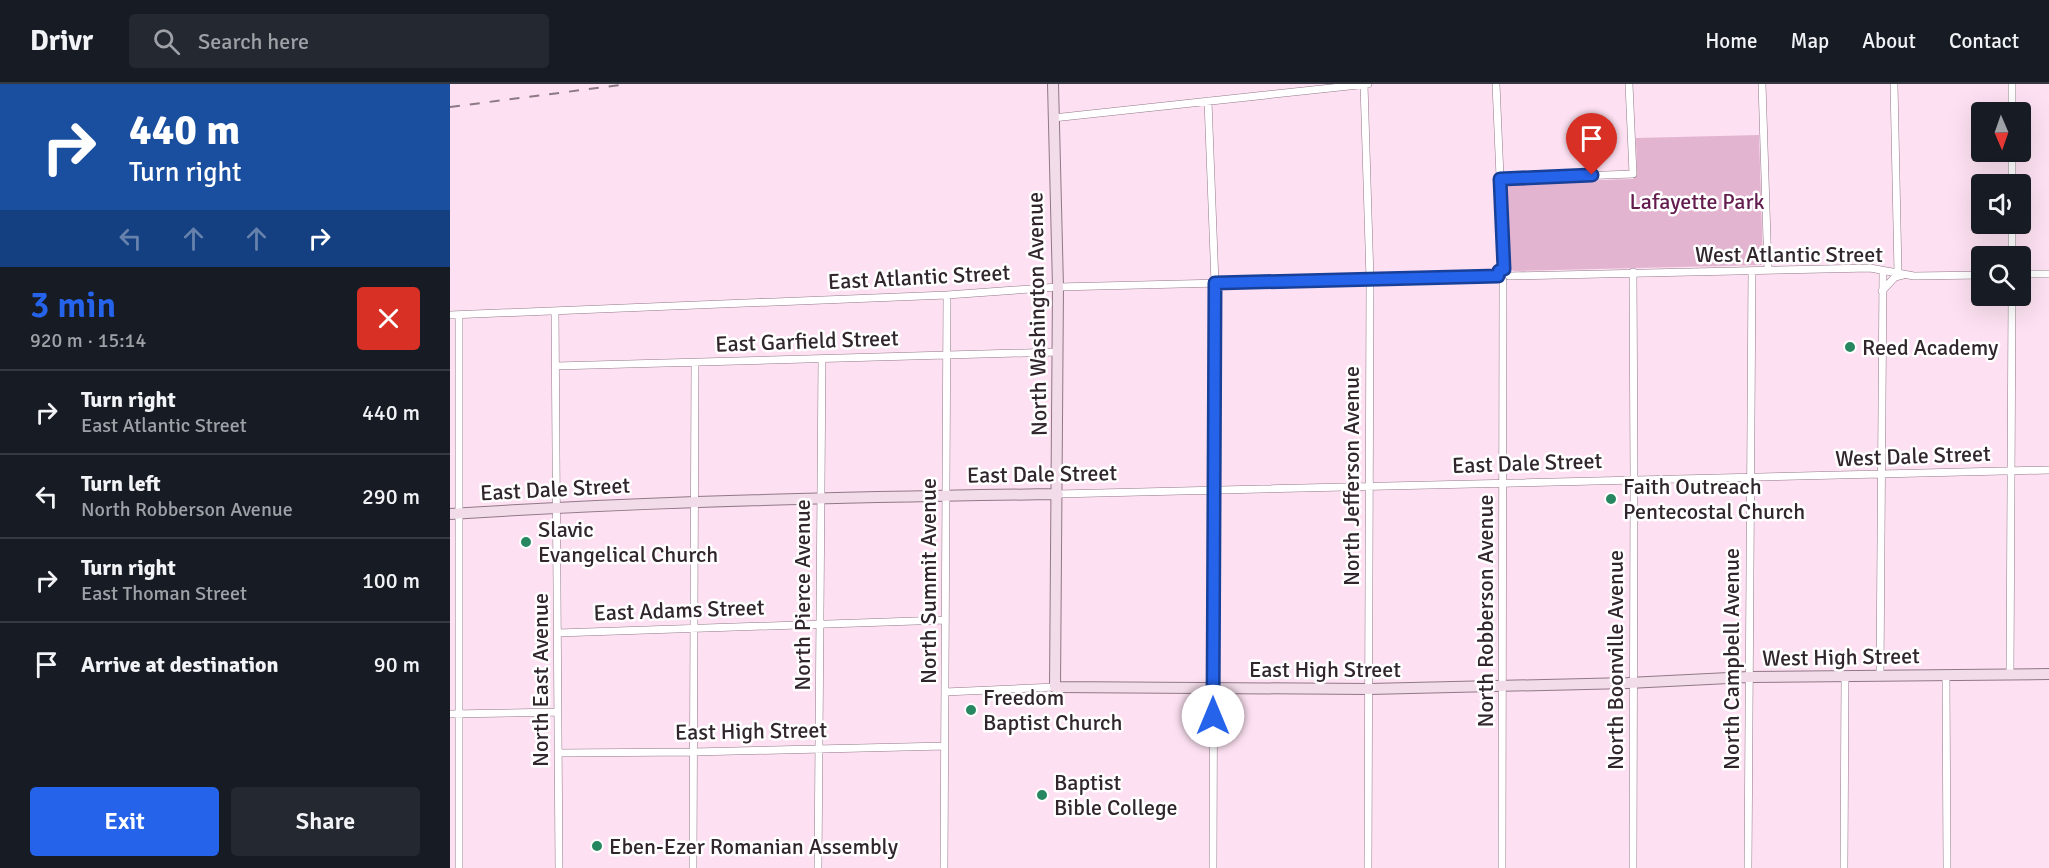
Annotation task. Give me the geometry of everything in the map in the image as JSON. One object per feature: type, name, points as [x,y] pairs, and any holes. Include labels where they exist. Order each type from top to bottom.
[{"type":"street","name":"North Washington Avenue","points":[[1053,84],[1058,287],[1055,687]]},
{"type":"street","points":[[1053,118],[1366,84]]},
{"type":"street","name":"North Jefferson Avenue","points":[[1366,84],[1370,279],[1368,868]]},
{"type":"street","points":[[1496,84],[1504,269],[1499,271],[1504,278]]},
{"type":"street","points":[[1500,179],[1633,174],[1629,84]]},
{"type":"street","points":[[1762,84],[1768,270]]},
{"type":"street","points":[[1882,291],[1895,277],[1902,274],[1894,84]]},
{"type":"street","points":[[2012,84],[2012,102]]},
{"type":"street","points":[[1208,101],[1215,283],[1213,868]]},
{"type":"street","name":"West Atlantic Street","points":[[1632,272],[1870,268],[1914,276],[1971,275]]},
{"type":"street","name":"North Campbell Avenue","points":[[1748,868],[1752,271]]},
{"type":"street","points":[[1880,676],[1882,271]]},
{"type":"street","name":"East Atlantic Street","points":[[450,315],[947,295],[1058,287],[1504,278],[1632,272]]},
{"type":"street","name":"North Boonville Avenue","points":[[1632,272],[1633,868]]},
{"type":"street","points":[[2031,274],[2049,274]]},
{"type":"street","name":"North Robberson Avenue","points":[[1502,868],[1504,278]]},
{"type":"street","name":"North Summit Avenue","points":[[945,868],[947,295]]},
{"type":"street","points":[[2010,674],[2012,306]]},
{"type":"street","name":"North East Avenue","points":[[555,311],[559,868]]},
{"type":"street","points":[[459,315],[454,513],[459,714],[459,868]]},
{"type":"street","name":"East Garfield Street","points":[[556,366],[1058,352]]},
{"type":"street","name":"North Pierce Avenue","points":[[818,868],[822,359]]},
{"type":"street","points":[[693,868],[695,363]]},
{"type":"street","name":"West Dale Street","points":[[1634,479],[1881,476],[2049,470]]},
{"type":"street","name":"East Dale Street","points":[[454,513],[821,498],[1369,487],[1634,479]]},
{"type":"street","name":"East Adams Street","points":[[558,633],[945,620]]},
{"type":"street","name":"West High Street","points":[[1634,683],[1749,677],[2049,674]]},
{"type":"street","points":[[1946,675],[1947,868]]},
{"type":"street","points":[[1844,868],[1845,677]]},
{"type":"street","name":"East High Street","points":[[945,692],[1055,687],[1369,689],[1634,683]]},
{"type":"street","points":[[450,714],[558,712]]},
{"type":"street","name":"East High Street","points":[[558,753],[945,746]]},
{"type":"green space","name":"Lafayette Park","points":[[1759,135],[1763,263],[1761,265],[1514,271],[1508,268],[1506,183],[1633,179],[1637,174],[1636,138]]},
{"type":"railway","points":[[450,107],[628,84]]},
{"type":"place","name":"Reed Academy","points":[[1850,347]]},
{"type":"place","name":"Faith Outreach Pentecostal Church","points":[[1611,499]]},
{"type":"place","name":"Slavic Evangelical Church","points":[[526,542]]},
{"type":"place","name":"Freedom Baptist Church","points":[[971,710]]},
{"type":"place","name":"Baptist Bible College","points":[[1042,795]]},
{"type":"place","name":"Eben-Ezer Romanian Assembly","points":[[597,846]]},
{"type":"route","points":[[1213,716],[1215,283],[1498,276],[1499,271],[1504,269],[1500,179],[1592,175]]}]
